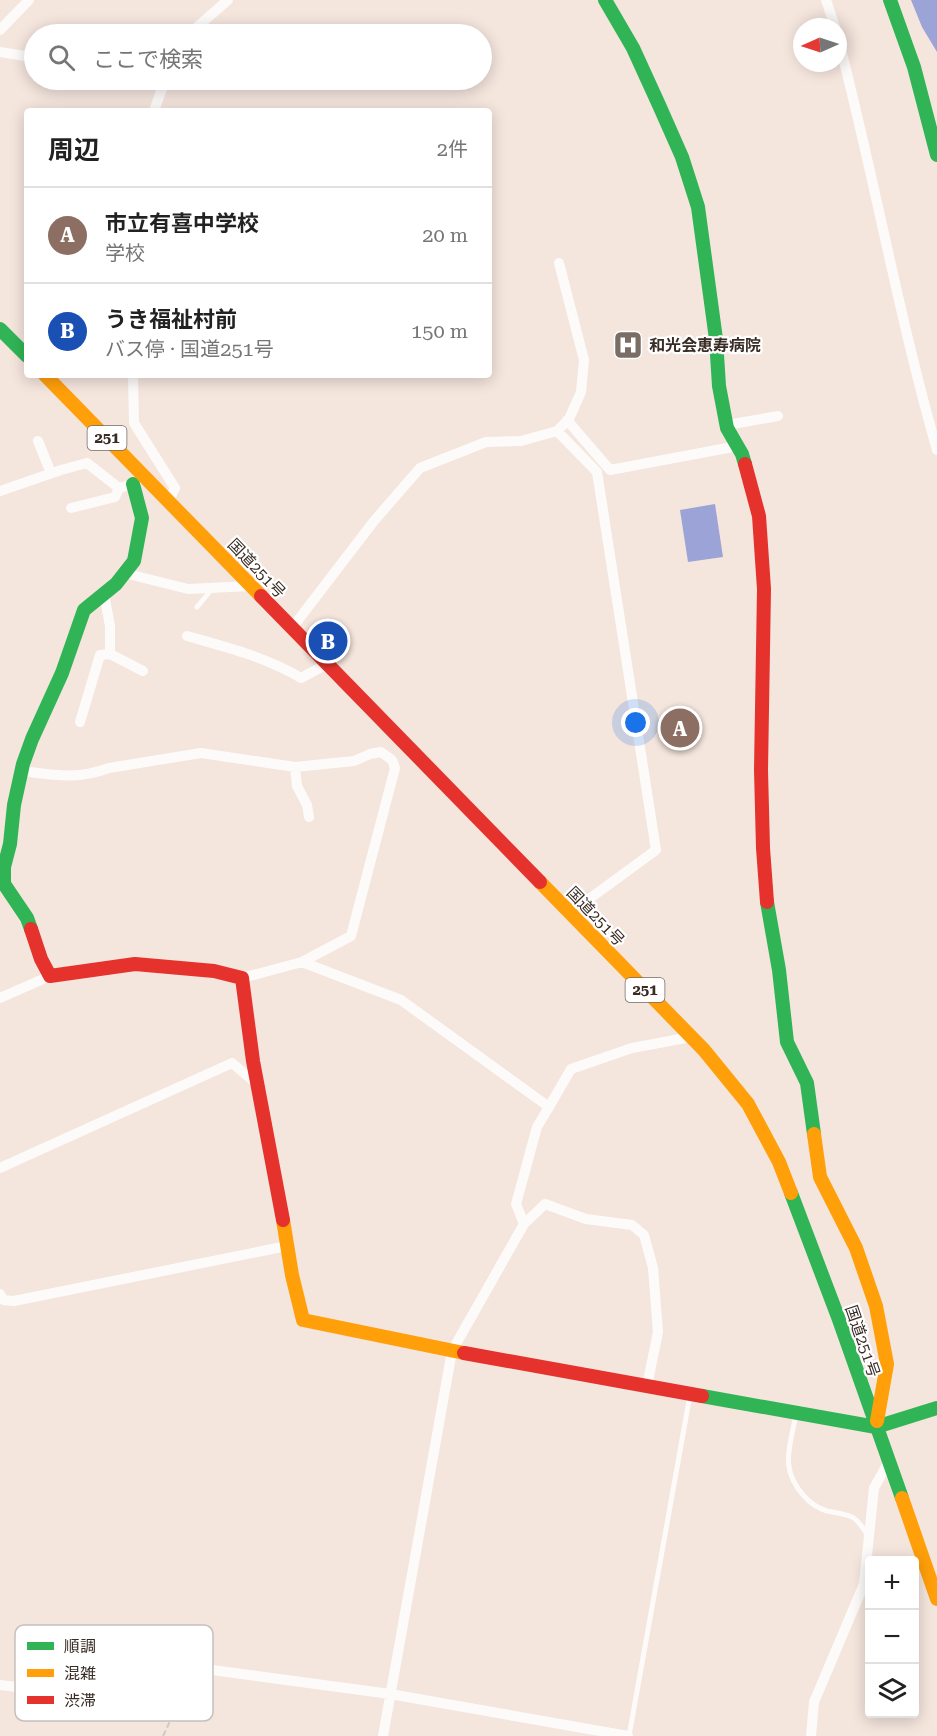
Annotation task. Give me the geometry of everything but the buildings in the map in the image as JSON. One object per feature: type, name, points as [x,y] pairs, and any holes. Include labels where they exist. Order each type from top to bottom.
[{"type":"main road","points":[[605,0],[633,48],[659,105],[682,157],[698,207],[716,339],[719,386],[727,425],[745,464],[759,516],[764,589],[761,770],[767,903],[779,970],[788,1042],[807,1083],[820,1177],[856,1248],[876,1306],[887,1364],[876,1426]]},
{"type":"main road","points":[[890,0],[914,68],[937,155]]},
{"type":"main road","points":[[0,329],[24,353]]},
{"type":"main road","name":"国道251号","points":[[48,378],[138,479],[169,500],[691,1037],[748,1104],[779,1162],[838,1317],[937,1599]]},
{"type":"main road","points":[[138,479],[142,518],[134,561],[116,584],[84,610],[62,673],[32,739],[22,771],[14,805],[10,844],[2,883],[27,918],[40,959],[50,976],[135,964],[214,971],[242,978],[257,1084],[295,1293],[303,1320],[452,1351],[876,1426],[937,1408]]},
{"type":"street","points":[[0,30],[29,0]]},
{"type":"street","points":[[200,24],[228,0]]},
{"type":"street","points":[[826,0],[832,18]]},
{"type":"street","points":[[0,52],[24,56]]},
{"type":"street","points":[[847,72],[861,125],[917,380],[937,450]]},
{"type":"street","points":[[155,108],[161,90]]},
{"type":"street","points":[[292,628],[374,521],[420,468],[486,442],[521,441],[557,431],[567,420],[581,392],[584,360],[560,263]]},
{"type":"street","points":[[133,378],[134,423],[175,488],[169,500]]},
{"type":"street","points":[[727,425],[778,416]]},
{"type":"street","points":[[567,420],[610,470],[738,446]]},
{"type":"street","points":[[557,431],[597,472],[656,850],[570,913]]},
{"type":"street","points":[[38,441],[51,473]]},
{"type":"street","points":[[0,491],[87,463],[119,488]]},
{"type":"street","points":[[71,508],[115,497],[119,488],[138,479]]},
{"type":"street","points":[[124,573],[188,589],[252,586]]},
{"type":"street","points":[[104,594],[110,626],[110,654]]},
{"type":"street","points":[[187,636],[278,665],[301,678],[327,664]]},
{"type":"street","points":[[80,722],[100,655],[110,654],[143,671]]},
{"type":"street","points":[[22,771],[68,777],[201,753],[295,767],[354,761],[381,752],[392,760],[395,768],[351,936],[302,962],[242,978]]},
{"type":"street","points":[[295,767],[297,786],[308,805],[309,817]]},
{"type":"street","points":[[302,962],[401,1000],[549,1107]]},
{"type":"street","points":[[0,999],[50,976]]},
{"type":"street","points":[[524,1224],[516,1204],[537,1127],[571,1069],[632,1048],[691,1037]]},
{"type":"street","points":[[0,1168],[232,1063],[257,1084]]},
{"type":"street","points":[[383,1736],[452,1351],[524,1224],[545,1204],[586,1219],[632,1225],[644,1235],[653,1268],[658,1332],[647,1386]]},
{"type":"street","points":[[0,1294],[3,1300],[14,1301],[287,1246]]},
{"type":"street","points":[[811,1736],[814,1702],[864,1584],[874,1488],[889,1463]]},
{"type":"street","points":[[213,1670],[390,1694],[628,1736]]},
{"type":"street","points":[[0,1684],[15,1686]]},
{"type":"lane","points":[[197,607],[212,589]]},
{"type":"lane","points":[[628,1736],[691,1394]]},
{"type":"lane","points":[[797,1412],[787,1467],[794,1485],[813,1506],[847,1513],[860,1524],[869,1538]]},
{"type":"path","points":[[163,1736],[171,1721]]},
{"type":"water","points":[[911,0],[937,0],[937,52],[922,27]]},
{"type":"water","points":[[715,504],[723,557],[688,562],[680,510]]},
{"type":"traffic: fast","points":[[605,0],[633,48],[659,105],[682,157],[698,207],[716,339],[719,386],[727,428],[745,464]]},
{"type":"traffic: fast","points":[[890,0],[914,67],[937,155]]},
{"type":"traffic: fast","points":[[0,329],[24,353]]},
{"type":"traffic: fast","points":[[31,929],[27,918],[4,884],[4,867],[23,764],[62,673],[84,610],[116,584],[134,561],[142,518],[133,484]]},
{"type":"traffic: fast","points":[[767,902],[779,970],[787,1042],[807,1083],[814,1134]]},
{"type":"traffic: fast","points":[[791,1193],[902,1498]]},
{"type":"traffic: fast","points":[[702,1396],[876,1427],[937,1408]]},
{"type":"traffic: slow","points":[[48,378],[261,596]]},
{"type":"traffic: slow","points":[[540,882],[704,1050],[748,1104],[779,1162],[791,1193]]},
{"type":"traffic: slow","points":[[814,1134],[820,1177],[856,1248],[876,1306],[887,1364],[877,1421]]},
{"type":"traffic: slow","points":[[283,1220],[292,1275],[303,1320],[464,1353]]},
{"type":"traffic: slow","points":[[902,1498],[937,1599]]},
{"type":"traffic: jam","points":[[745,464],[759,516],[764,589],[761,770],[767,902]]},
{"type":"traffic: jam","points":[[261,596],[540,882]]},
{"type":"traffic: jam","points":[[31,929],[41,959],[50,976],[135,964],[214,971],[242,978],[253,1061],[283,1220]]},
{"type":"traffic: jam","points":[[464,1353],[702,1396]]},
{"type":"place","name":"和光会恵寿病院","points":[[628,345]]},
{"type":"place","name":"うき福祉村前","points":[[328,641]]},
{"type":"place","name":"市立有喜中学校","points":[[680,728]]}]
